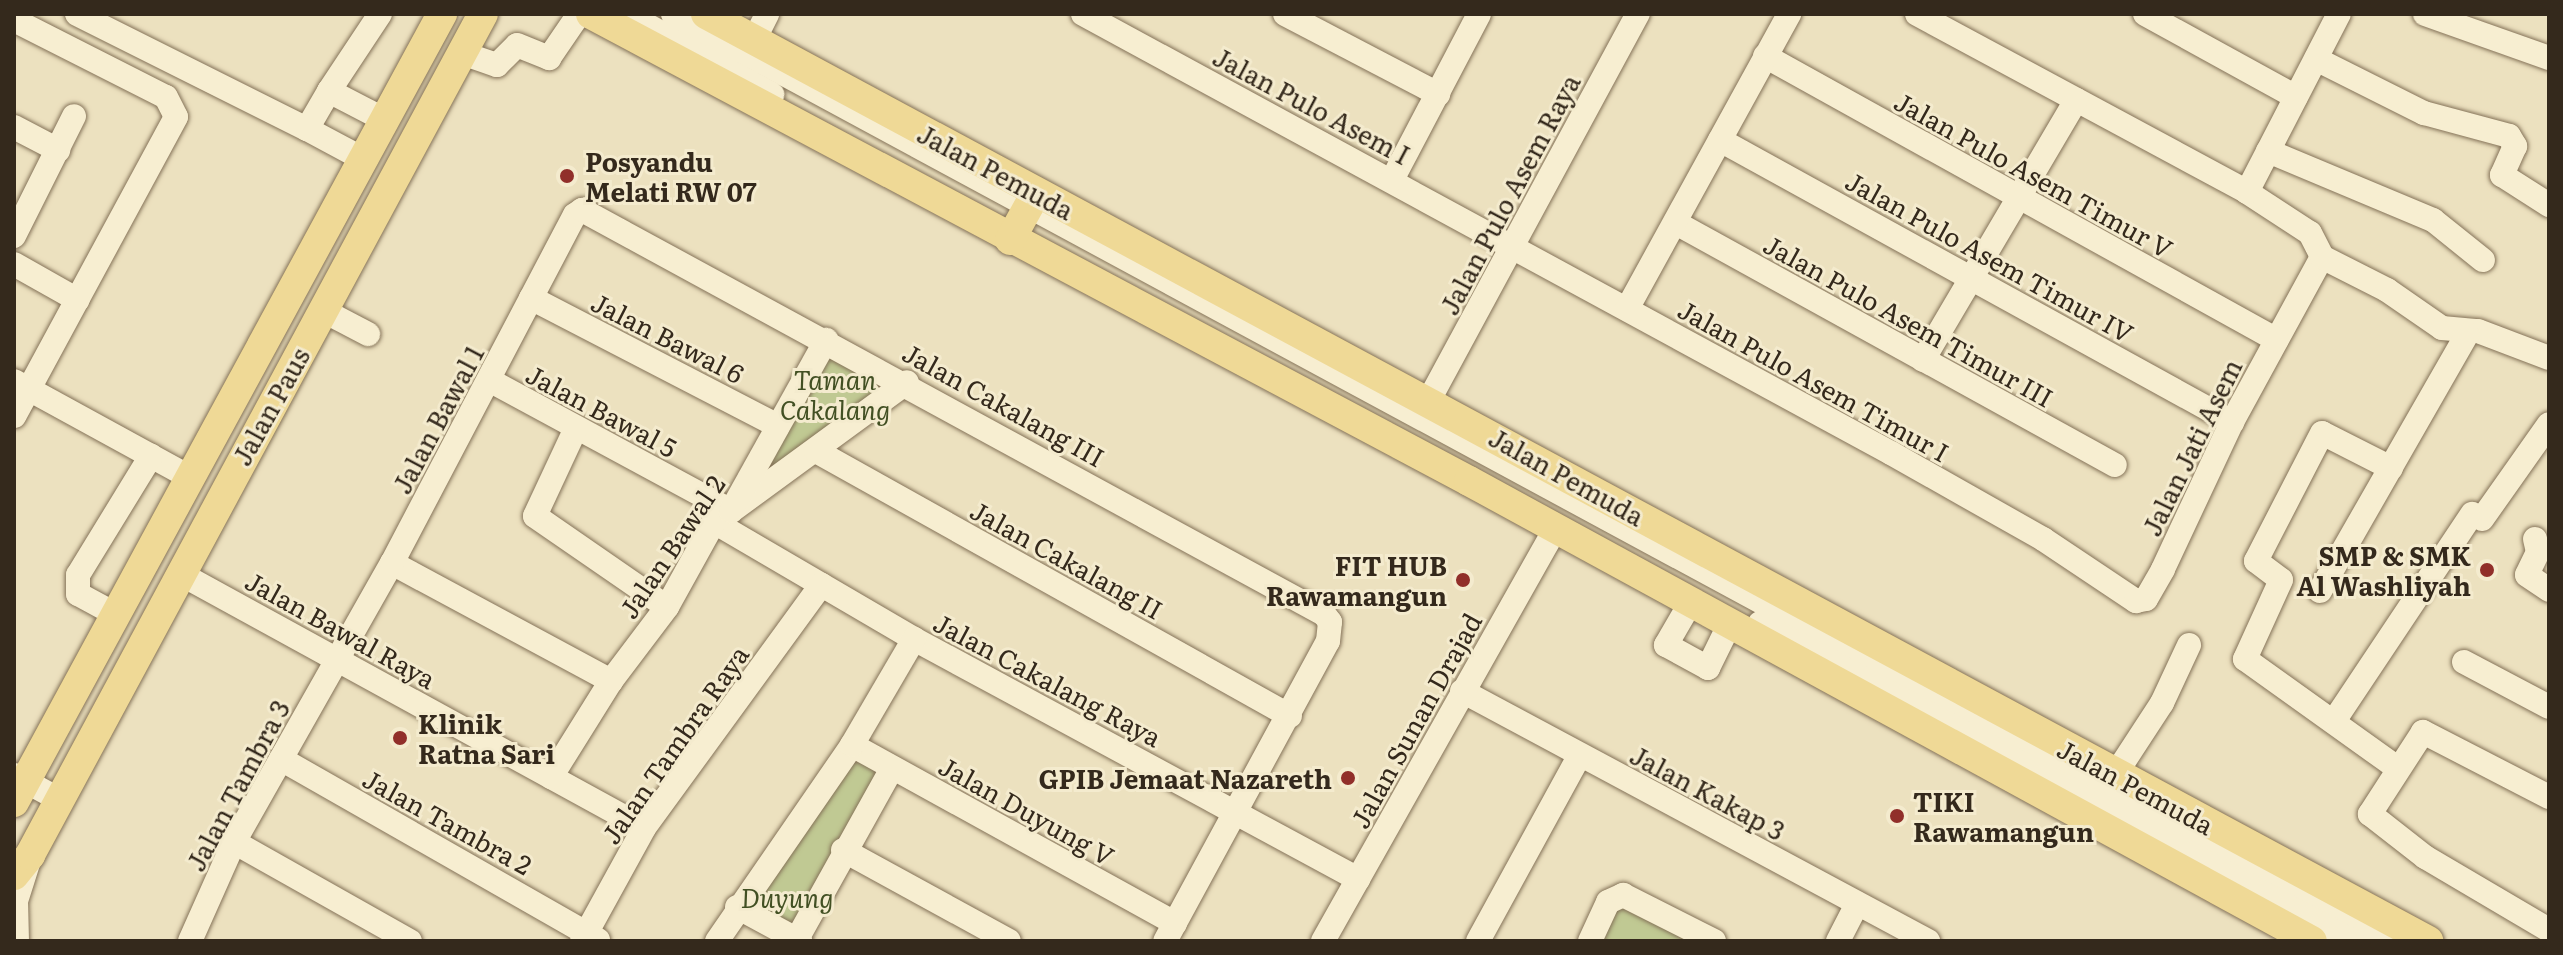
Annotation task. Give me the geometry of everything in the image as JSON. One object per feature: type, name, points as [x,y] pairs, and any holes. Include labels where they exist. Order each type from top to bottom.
[{"type":"main road","name":"Jalan Paus","points":[[18,786],[365,160],[442,14]]},
{"type":"main road","name":"Jalan Paus","points":[[22,865],[60,800],[179,573],[483,14]]},
{"type":"main road","name":"Jalan Pemuda","points":[[591,14],[1022,217],[1429,400],[2115,775],[2428,941]]},
{"type":"main road","name":"Jalan Pemuda","points":[[706,14],[761,27],[1022,217],[1556,528],[2312,941]]},
{"type":"street","points":[[77,14],[365,160]]},
{"type":"street","points":[[307,129],[380,14]]},
{"type":"street","points":[[462,53],[497,65],[517,45],[549,58],[579,14]]},
{"type":"street","points":[[627,14],[1022,217],[2389,941]]},
{"type":"street","points":[[673,14],[1022,217],[2353,941]]},
{"type":"street","name":"Jalan Pulo Asem I","points":[[1083,14],[1515,245]]},
{"type":"street","points":[[1285,14],[1438,94]]},
{"type":"street","points":[[1392,180],[1479,14]]},
{"type":"street","name":"Jalan Pulo Asem Raya","points":[[1429,400],[1638,14]]},
{"type":"street","points":[[1627,309],[1789,14]]},
{"type":"street","points":[[1917,14],[2247,192],[2310,233],[2322,257],[2387,290],[2442,328],[2467,334],[2478,331],[2549,358]]},
{"type":"street","points":[[2145,14],[2296,97]]},
{"type":"street","points":[[2247,192],[2339,14]]},
{"type":"street","points":[[2425,14],[2549,58]]},
{"type":"street","points":[[14,20],[166,97],[176,117],[78,300],[22,385],[14,416]]},
{"type":"street","name":"Jalan Pulo Asem Timur V","points":[[1765,56],[2017,199],[2277,340]]},
{"type":"street","points":[[2316,59],[2424,113],[2509,136],[2515,146],[2503,177],[2549,205]]},
{"type":"street","points":[[329,91],[385,120]]},
{"type":"street","points":[[1923,360],[2076,100]]},
{"type":"street","points":[[14,236],[74,116]]},
{"type":"street","points":[[14,127],[58,150]]},
{"type":"street","name":"Jalan Pulo Asem Timur IV","points":[[1720,140],[2232,422]]},
{"type":"street","points":[[2268,151],[2433,220],[2483,260]]},
{"type":"street","name":"Jalan Bawal 1","points":[[339,658],[575,215],[585,210]]},
{"type":"street","name":"Jalan Cakalang III","points":[[585,210],[1312,604],[1324,614],[1330,632],[1290,716]]},
{"type":"street","name":"Jalan Pulo Asem Timur III","points":[[1676,223],[2115,465]]},
{"type":"street","name":"Jalan Pulo Asem Timur I","points":[[1515,245],[2085,566]]},
{"type":"street","name":"Jalan Jati Asem","points":[[2085,566],[2136,601],[2146,599],[2232,422],[2322,257]]},
{"type":"street","points":[[14,264],[78,300]]},
{"type":"street","name":"Jalan Bawal 6","points":[[531,298],[778,426]]},
{"type":"street","points":[[322,310],[368,334]]},
{"type":"street","points":[[2320,591],[2467,334]]},
{"type":"street","name":"Jalan Bawal 2","points":[[551,777],[611,681],[667,607],[778,426],[826,340]]},
{"type":"street","name":"Jalan Bawal 5","points":[[489,380],[576,428],[723,517]]},
{"type":"street","points":[[723,517],[907,382]]},
{"type":"street","points":[[22,385],[189,477]]},
{"type":"street","points":[[2334,721],[2477,516],[2549,424]]},
{"type":"street","points":[[576,428],[535,516],[667,607]]},
{"type":"street","points":[[2391,468],[2322,433],[2256,561],[2281,580],[2245,659],[2397,768]]},
{"type":"street","name":"Jalan Cakalang II","points":[[816,451],[1290,716]]},
{"type":"street","points":[[115,614],[78,594],[78,575],[151,456]]},
{"type":"street","name":"Jalan Cakalang Raya","points":[[723,517],[821,585],[914,639],[1358,879]]},
{"type":"street","name":"Jalan Sunan Drajad","points":[[1323,941],[1556,528]]},
{"type":"street","points":[[2535,539],[2538,552],[2527,575],[2549,590]]},
{"type":"street","points":[[392,563],[611,681]]},
{"type":"street","name":"Jalan Bawal Raya","points":[[179,573],[339,658],[644,828]]},
{"type":"street","name":"Jalan Tambra Raya","points":[[590,938],[644,828],[821,585]]},
{"type":"street","points":[[1691,602],[1666,645],[1708,668],[1730,623]]},
{"type":"street","points":[[717,941],[737,907],[852,745],[914,639]]},
{"type":"street","points":[[2115,775],[2162,703],[2189,645]]},
{"type":"street","name":"Jalan Tambra 3","points":[[190,941],[234,842],[339,658]]},
{"type":"street","points":[[2464,662],[2549,707]]},
{"type":"street","name":"Jalan Kakap 3","points":[[1462,691],[1928,941]]},
{"type":"street","points":[[1170,932],[1290,716]]},
{"type":"street","points":[[2549,797],[2426,732],[2397,768],[2371,809],[2372,819],[2425,857],[2549,930]]},
{"type":"street","name":"Jalan Duyung V","points":[[852,745],[1170,932]]},
{"type":"street","points":[[1478,941],[1580,755]]},
{"type":"street","name":"Jalan Tambra 2","points":[[281,759],[590,938]]},
{"type":"street","points":[[737,907],[798,940],[843,850],[892,768]]},
{"type":"street","points":[[18,786],[60,800]]},
{"type":"street","points":[[234,842],[410,941]]},
{"type":"street","points":[[843,850],[1009,941]]},
{"type":"street","points":[[17,941],[16,901],[22,865]]},
{"type":"street","points":[[1590,941],[1608,902],[1623,895],[1714,941]]},
{"type":"street","points":[[1838,941],[1857,904]]},
{"type":"green space","name":"Taman Cakalang","points":[[823,353],[887,389],[751,494]]},
{"type":"green space","name":"Duyung","points":[[850,757],[888,777],[797,935],[749,907]]},
{"type":"green space","points":[[1616,903],[1689,941],[1597,941]]},
{"type":"place","name":"Posyandu Melati RW 07","points":[[567,176]]},
{"type":"place","name":"SMP & SMK Al Washliyah","points":[[2487,570]]},
{"type":"place","name":"FIT HUB Rawamangun","points":[[1463,580]]},
{"type":"place","name":"Klinik Ratna Sari","points":[[400,738]]},
{"type":"place","name":"GPIB Jemaat Nazareth","points":[[1348,778]]},
{"type":"place","name":"TIKI Rawamangun","points":[[1897,816]]}]
